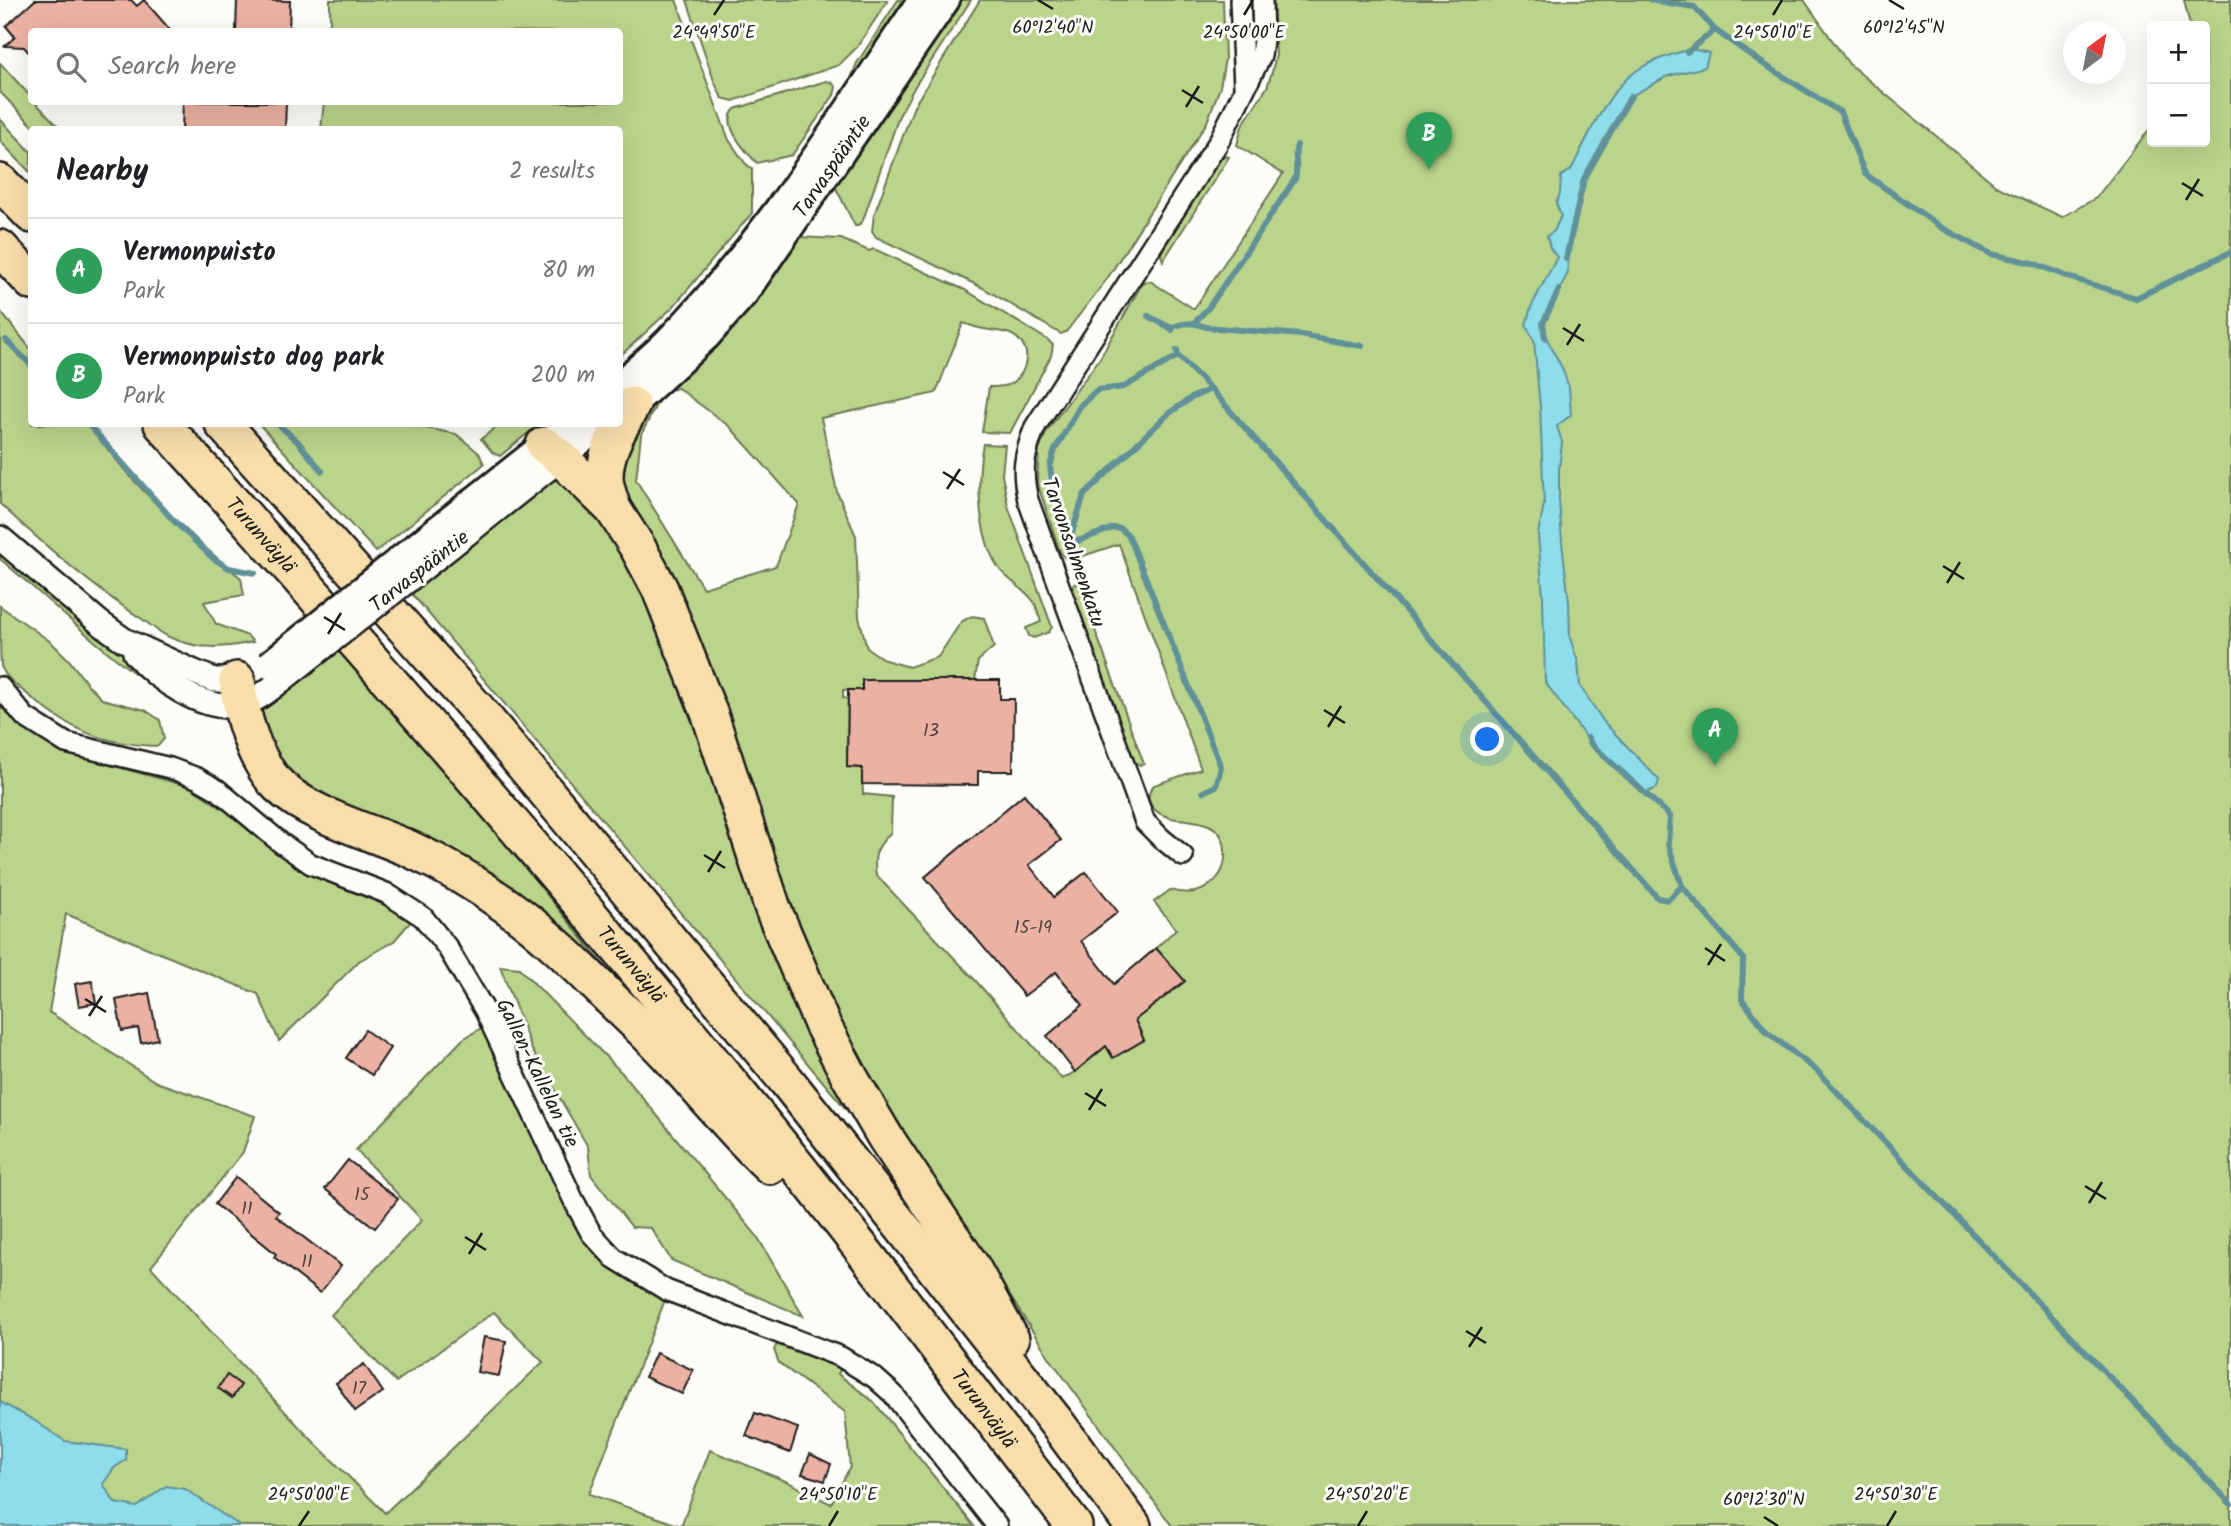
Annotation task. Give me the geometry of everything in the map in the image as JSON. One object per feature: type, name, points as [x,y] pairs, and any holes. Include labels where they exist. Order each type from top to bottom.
[{"type":"highway","points":[[0,181],[28,211]]},
{"type":"highway","points":[[0,248],[28,278]]},
{"type":"highway","name":"Turunväylä","points":[[165,427],[299,575],[441,739],[740,1095],[1073,1526]]},
{"type":"highway","points":[[226,427],[486,720],[786,1080],[1056,1422],[1133,1526]]},
{"type":"highway","points":[[613,509],[605,478],[615,427]]},
{"type":"highway","points":[[552,452],[613,509],[660,589],[710,715],[773,909],[822,1024],[886,1137],[972,1267],[1056,1422]]},
{"type":"highway","points":[[239,692],[264,768],[281,787],[320,812],[415,851],[473,883],[532,925],[665,1052],[753,1150],[864,1254]]},
{"type":"main road","name":"Tarvaspääntie","points":[[817,172],[922,0]]},
{"type":"main road","name":"Tarvaspääntie","points":[[623,404],[707,336],[744,294],[776,229],[946,0]]},
{"type":"main road","name":"Tarvaspääntie","points":[[239,692],[255,675],[275,673],[552,452],[569,427]]},
{"type":"street","name":"Tarvonsalmenkatu","points":[[1240,0],[1244,87]]},
{"type":"street","name":"Tarvonsalmenkatu","points":[[1183,856],[1146,822],[1028,500],[1023,466],[1035,428],[1233,116],[1244,87],[1261,56],[1262,0]]},
{"type":"street","name":"Tarvaspääntie","points":[[552,452],[589,427]]},
{"type":"street","points":[[0,538],[100,624],[124,640],[239,692]]},
{"type":"street","name":"Gallen-Kallelan tie","points":[[0,687],[25,717],[66,743],[170,768],[197,778],[218,790],[281,843],[311,864],[386,893],[423,917],[447,947],[485,1011],[591,1233],[614,1258],[666,1290],[841,1357],[875,1378],[893,1394],[997,1526]]},
{"type":"green space","points":[[330,0],[676,0],[729,140],[752,169],[752,213],[673,307],[623,353],[623,126],[321,126],[324,105],[623,105],[623,28],[330,28]]},
{"type":"green space","points":[[687,0],[888,0],[857,47],[839,65],[733,101],[722,98],[714,81]]},
{"type":"green space","points":[[898,0],[913,0],[845,94],[857,63]]},
{"type":"green space","points":[[954,0],[971,0],[915,86],[899,116],[863,220],[855,226],[834,184]]},
{"type":"green space","points":[[980,0],[1223,0],[1225,59],[1220,87],[1207,122],[1107,279],[1066,332],[1061,334],[983,288],[876,237],[872,231],[874,215],[914,106]]},
{"type":"green space","points":[[1273,0],[1804,0],[1849,64],[1998,187],[2062,217],[2096,198],[2147,132],[2147,147],[2210,147],[2210,21],[2189,21],[2184,0],[2231,0],[2231,1526],[1172,1526],[1049,1357],[865,1070],[821,980],[786,895],[707,659],[681,593],[658,545],[630,502],[620,472],[639,420],[659,399],[641,435],[636,480],[703,588],[776,566],[799,504],[730,427],[678,388],[666,391],[797,237],[841,239],[869,251],[874,249],[965,290],[1053,345],[1051,356],[1010,433],[982,432],[989,387],[1009,384],[1019,377],[1026,361],[1023,345],[1008,333],[963,323],[936,393],[821,418],[837,492],[856,536],[859,617],[867,648],[885,660],[909,667],[938,657],[961,622],[972,616],[984,618],[994,647],[978,661],[975,680],[862,680],[862,690],[843,690],[843,698],[848,699],[847,767],[862,768],[863,794],[892,797],[891,832],[877,852],[876,875],[975,980],[1062,1079],[1075,1072],[1106,1046],[1114,1057],[1144,1040],[1135,1020],[1184,981],[1156,948],[1176,929],[1154,902],[1170,890],[1192,892],[1211,884],[1223,868],[1225,845],[1222,837],[1211,826],[1170,818],[1158,812],[1150,803],[1150,792],[1154,785],[1201,769],[1119,544],[1074,559],[1065,558],[1060,552],[1037,482],[1039,450],[1047,431],[1100,358],[1143,282],[1150,281],[1194,309],[1283,174],[1237,145],[1242,126],[1267,87],[1276,55]]},
{"type":"green space","points":[[0,63],[28,94],[28,105],[38,105],[58,126],[33,126],[0,92]]},
{"type":"green space","points":[[826,81],[836,87],[834,95],[792,155],[757,163],[732,130],[731,115],[735,109]]},
{"type":"green space","points":[[0,119],[28,149],[28,170],[0,141]]},
{"type":"green space","points":[[1229,157],[1163,261],[1163,249],[1221,158]]},
{"type":"green space","points":[[0,311],[28,345],[28,427],[93,427],[140,488],[241,578],[244,595],[204,602],[216,624],[248,636],[253,642],[223,647],[203,646],[184,643],[165,635],[86,579],[0,504]]},
{"type":"green space","points":[[262,427],[421,427],[456,434],[479,453],[484,464],[376,552]]},
{"type":"green space","points":[[496,427],[535,427],[500,456],[493,453],[481,439]]},
{"type":"green space","points":[[983,444],[1005,445],[1002,475],[1008,506],[1052,627],[1049,632],[1034,638],[1029,636],[1026,628],[1041,622],[1035,604],[998,567],[986,540],[979,491]]},
{"type":"green space","points":[[562,468],[631,559],[867,1134],[412,594]]},
{"type":"green space","points":[[0,554],[9,556],[194,710],[165,694],[116,659],[0,559]]},
{"type":"green space","points":[[1077,583],[1144,764],[1135,762],[1130,755],[1071,590]]},
{"type":"green space","points":[[0,606],[51,642],[102,699],[145,710],[160,720],[164,739],[158,746],[103,738],[72,726],[42,706],[8,678],[1,666]]},
{"type":"green space","points":[[343,649],[421,739],[629,996],[311,795],[277,764],[260,711]]},
{"type":"green space","points":[[0,707],[35,735],[75,755],[190,787],[229,813],[298,868],[389,907],[412,920],[394,941],[359,961],[279,1041],[258,994],[66,914],[49,1012],[156,1082],[255,1116],[243,1152],[151,1267],[305,1433],[385,1513],[543,1362],[494,1312],[396,1382],[331,1315],[422,1220],[356,1150],[463,1039],[485,1026],[597,1257],[665,1300],[589,1494],[681,1526],[0,1526]]},
{"type":"green space","points":[[500,966],[519,968],[622,1073],[757,1236],[803,1316],[671,1260],[651,1228],[632,1227],[591,1175],[588,1147],[532,1050]]},
{"type":"green space","points":[[779,1340],[843,1365],[838,1374],[874,1402],[974,1526],[681,1526],[710,1450],[788,1482],[831,1504],[850,1467],[845,1412],[779,1363],[774,1350]]},
{"type":"water","points":[[1691,49],[1709,53],[1705,67],[1668,76],[1629,97],[1584,179],[1567,253],[1568,273],[1543,323],[1545,335],[1569,388],[1571,415],[1557,426],[1562,442],[1559,500],[1570,638],[1578,662],[1580,686],[1604,722],[1659,780],[1657,788],[1645,793],[1591,744],[1545,682],[1538,534],[1544,504],[1540,408],[1534,341],[1526,325],[1531,307],[1557,257],[1550,248],[1547,236],[1554,231],[1561,216],[1556,203],[1560,194],[1561,176],[1571,170],[1606,103],[1625,80],[1649,64]]},
{"type":"water","points":[[0,1402],[65,1441],[126,1449],[126,1460],[114,1468],[103,1484],[115,1503],[137,1507],[166,1486],[185,1489],[240,1526],[0,1526]]},
{"type":"building","points":[[35,0],[131,0],[137,6],[144,0],[168,28],[28,28],[28,52],[24,47],[5,46],[15,37],[6,26]]},
{"type":"building","points":[[237,0],[290,1],[289,28],[236,28]]},
{"type":"building","points":[[183,105],[286,105],[285,126],[182,126]]},
{"type":"building","points":[[862,680],[1000,680],[1000,699],[1014,699],[1013,771],[978,771],[978,785],[862,784],[862,768],[847,767],[848,690],[862,690]]},
{"type":"building","points":[[1024,794],[1061,840],[1029,865],[1054,897],[1086,872],[1118,912],[1081,941],[1114,984],[1156,948],[1185,981],[1135,1020],[1144,1040],[1113,1058],[1106,1046],[1075,1072],[1047,1036],[1083,1005],[1056,972],[1024,996],[925,877]]},
{"type":"building","points":[[92,981],[96,1003],[79,1006],[75,984]]},
{"type":"building","points":[[149,993],[158,1039],[141,1043],[138,1028],[122,1031],[116,1000]]},
{"type":"building","points":[[365,1030],[390,1048],[372,1075],[346,1058]]},
{"type":"building","points":[[348,1160],[398,1199],[375,1228],[325,1189]]},
{"type":"building","points":[[236,1177],[279,1212],[276,1216],[341,1266],[320,1293],[274,1257],[276,1254],[215,1204]]},
{"type":"building","points":[[484,1337],[506,1341],[499,1376],[477,1372]]},
{"type":"building","points":[[656,1353],[693,1370],[682,1394],[645,1377]]},
{"type":"building","points":[[364,1364],[383,1392],[355,1411],[336,1383]]},
{"type":"building","points":[[227,1375],[241,1385],[232,1398],[218,1388]]},
{"type":"building","points":[[755,1413],[798,1428],[790,1453],[746,1436]]},
{"type":"building","points":[[810,1454],[831,1464],[825,1481],[802,1474]]},
{"type":"waterway","points":[[1651,0],[1694,7],[1715,30],[1840,112],[1865,174],[1942,228],[1991,254],[2033,263],[2136,298],[2231,252]]},
{"type":"waterway","points":[[1687,52],[1715,30]]},
{"type":"waterway","points":[[1566,259],[1584,179],[1631,96]]},
{"type":"waterway","points":[[1194,323],[1209,307],[1295,179],[1297,145]]},
{"type":"waterway","points":[[1545,338],[1543,323],[1559,290]]},
{"type":"waterway","points":[[1148,316],[1172,330]]},
{"type":"waterway","points":[[1171,328],[1192,324],[1301,335],[1362,346]]},
{"type":"waterway","points":[[6,340],[28,362]]},
{"type":"waterway","points":[[1177,350],[1178,356],[1211,389],[1658,898],[1668,900],[1682,886]]},
{"type":"waterway","points":[[1178,356],[1124,387],[1097,390],[1080,406],[1055,450],[1050,466],[1052,482],[1071,538],[1078,541],[1113,528],[1120,528],[1129,536],[1221,767],[1216,786],[1203,792]]},
{"type":"waterway","points":[[1071,536],[1084,495],[1168,414],[1191,398],[1211,389]]},
{"type":"waterway","points":[[91,427],[173,520],[214,559],[229,568],[255,573]]},
{"type":"waterway","points":[[281,427],[322,471]]},
{"type":"waterway","points":[[1588,738],[1591,744],[1670,816],[1668,844],[1682,886],[1743,958],[1742,999],[1767,1032],[1817,1071],[2231,1504]]},
{"type":"place","name":"Vermonpuisto dog park","points":[[1429,170]]},
{"type":"place","name":"Vermonpuisto","points":[[1715,766]]}]
